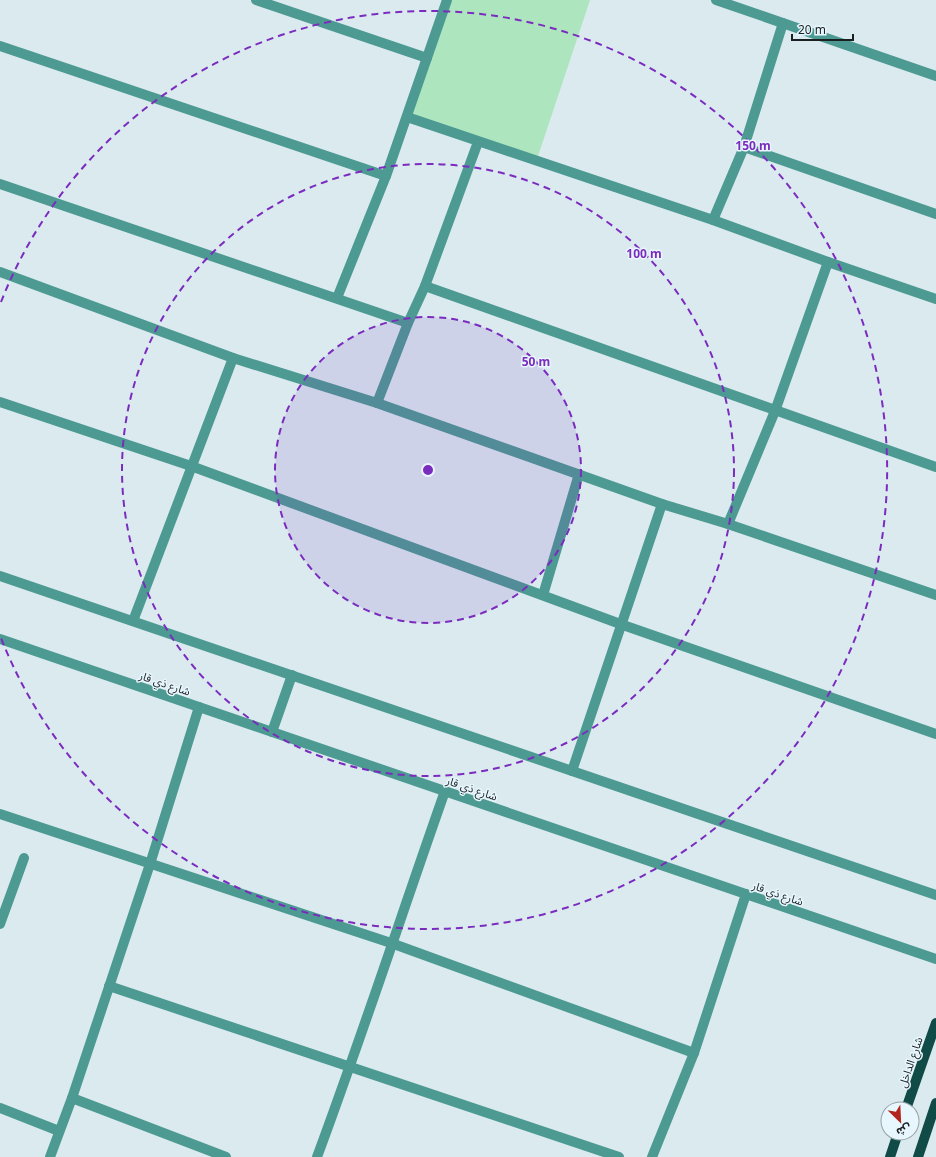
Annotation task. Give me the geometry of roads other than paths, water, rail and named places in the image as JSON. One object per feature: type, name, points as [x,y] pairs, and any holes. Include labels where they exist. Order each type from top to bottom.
[{"type":"main road","name":"شارع الداخل","points":[[909,1101],[936,1023]]},
{"type":"main road","points":[[918,1157],[932,1127],[936,1103]]},
{"type":"main road","points":[[890,1157],[895,1141]]},
{"type":"street","points":[[256,0],[427,58]]},
{"type":"street","points":[[337,298],[386,176],[447,0]]},
{"type":"street","points":[[716,0],[936,76]]},
{"type":"street","points":[[713,220],[744,147],[782,23]]},
{"type":"street","points":[[0,46],[386,176]]},
{"type":"street","points":[[407,117],[713,220],[936,299]]},
{"type":"street","points":[[377,403],[408,323],[425,286],[478,142]]},
{"type":"street","points":[[744,147],[936,214]]},
{"type":"street","points":[[0,184],[408,323]]},
{"type":"street","points":[[728,524],[775,411],[828,262]]},
{"type":"street","points":[[0,272],[233,358],[377,403],[662,504],[728,524],[936,595]]},
{"type":"street","points":[[425,286],[936,467]]},
{"type":"street","points":[[133,621],[233,358]]},
{"type":"street","points":[[0,402],[191,466],[623,625],[936,734]]},
{"type":"street","points":[[543,596],[579,474]]},
{"type":"street","points":[[572,771],[623,625],[662,504]]},
{"type":"street","points":[[0,576],[936,895]]},
{"type":"street","name":"شارع ذي قار","points":[[0,639],[936,959]]},
{"type":"street","points":[[272,732],[292,676]]},
{"type":"street","points":[[50,1157],[58,1131],[72,1098],[150,864],[199,707]]},
{"type":"street","points":[[317,1157],[445,791]]},
{"type":"street","points":[[0,814],[391,943],[694,1053]]},
{"type":"street","points":[[0,924],[24,858]]},
{"type":"street","points":[[652,1157],[694,1053],[746,894]]},
{"type":"street","points":[[109,986],[619,1157]]},
{"type":"street","points":[[72,1098],[226,1157]]},
{"type":"street","points":[[0,1108],[58,1131]]}]
